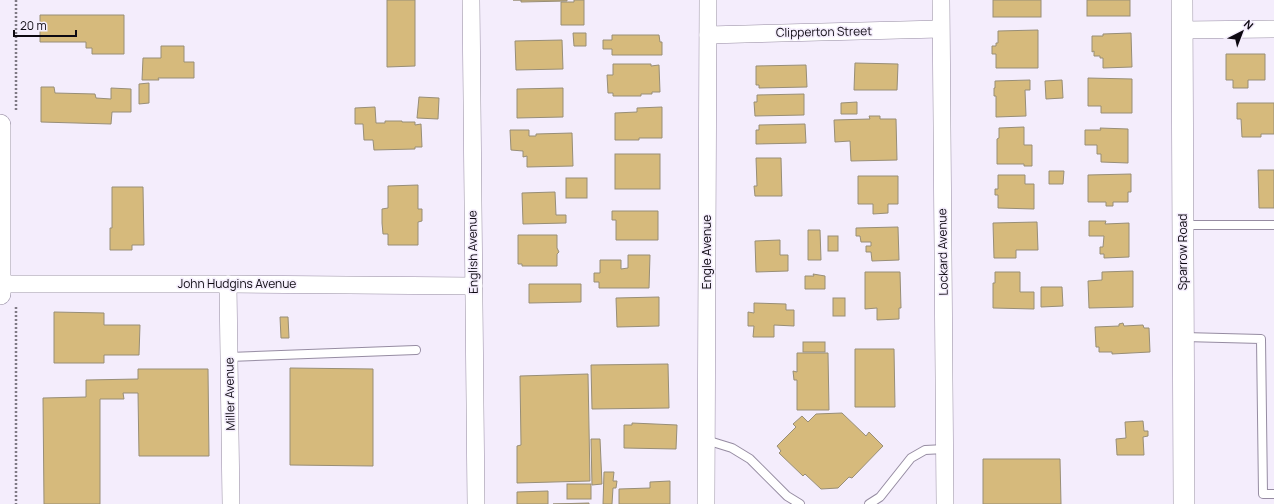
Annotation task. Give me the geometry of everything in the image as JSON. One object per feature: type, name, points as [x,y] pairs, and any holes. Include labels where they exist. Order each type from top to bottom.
[{"type":"street","name":"English Avenue","points":[[471,0],[476,504]]},
{"type":"street","name":"Engle Avenue","points":[[706,504],[708,0]]},
{"type":"street","name":"Lockard Avenue","points":[[941,0],[940,29],[945,504]]},
{"type":"street","name":"Sparrow Road","points":[[1182,0],[1184,504]]},
{"type":"street","name":"Clipperton Street","points":[[708,35],[940,29]]},
{"type":"street","points":[[1182,30],[1274,29]]},
{"type":"street","points":[[0,125],[0,294]]},
{"type":"street","name":"John Hudgins Avenue","points":[[0,284],[474,286]]},
{"type":"street","name":"Miller Avenue","points":[[228,284],[231,504]]},
{"type":"lane","points":[[1183,225],[1274,225]]},
{"type":"lane","points":[[1184,337],[1261,339],[1263,494],[1274,494]]},
{"type":"lane","points":[[229,357],[416,350]]},
{"type":"lane","points":[[706,440],[732,448],[750,459],[787,496],[800,504]]},
{"type":"lane","points":[[869,504],[880,497],[911,458],[925,450],[945,450]]},
{"type":"building","points":[[387,0],[415,0],[415,66],[387,67]]},
{"type":"building","points":[[521,0],[567,0],[567,1],[521,2]]},
{"type":"building","points":[[574,0],[584,0],[584,25],[561,25],[561,2],[574,2]]},
{"type":"building","points":[[993,0],[1041,0],[1041,17],[993,17]]},
{"type":"building","points":[[1087,0],[1130,0],[1130,16],[1087,16]]},
{"type":"building","points":[[40,15],[124,15],[124,54],[92,54],[92,48],[86,48],[86,42],[40,42]]},
{"type":"building","points":[[1038,30],[1038,68],[996,68],[996,54],[992,54],[992,46],[996,46],[996,43],[998,43],[998,31]]},
{"type":"building","points":[[573,33],[586,33],[586,46],[574,46]]},
{"type":"building","points":[[1131,33],[1132,67],[1103,68],[1103,58],[1100,58],[1100,56],[1094,56],[1094,51],[1092,52],[1092,36]]},
{"type":"building","points":[[612,35],[659,35],[660,42],[662,42],[662,55],[612,55],[612,49],[603,49],[603,40],[612,40]]},
{"type":"building","points":[[562,40],[563,69],[516,70],[515,41]]},
{"type":"building","points":[[161,46],[184,46],[184,62],[194,62],[194,78],[158,78],[159,80],[142,80],[143,58],[161,58]]},
{"type":"building","points":[[1226,54],[1265,54],[1265,80],[1248,80],[1248,88],[1233,88],[1233,80],[1226,80]]},
{"type":"building","points":[[855,63],[898,64],[897,90],[854,90]]},
{"type":"building","points":[[613,64],[659,65],[660,92],[641,94],[641,96],[613,96],[613,93],[608,93],[607,75],[613,75]]},
{"type":"building","points":[[806,65],[807,87],[759,88],[759,85],[756,85],[756,66]]},
{"type":"building","points":[[1088,78],[1132,79],[1132,113],[1101,113],[1101,106],[1088,106]]},
{"type":"building","points":[[1030,80],[1030,90],[1025,90],[1026,116],[996,117],[996,96],[994,96],[995,81]]},
{"type":"building","points":[[1062,80],[1063,98],[1046,99],[1045,81]]},
{"type":"building","points":[[149,83],[149,103],[139,104],[139,84]]},
{"type":"building","points":[[41,87],[54,87],[55,93],[95,94],[96,98],[111,99],[111,88],[131,89],[131,112],[112,112],[111,124],[41,122]]},
{"type":"building","points":[[563,88],[563,117],[517,118],[517,89]]},
{"type":"building","points":[[804,94],[804,115],[755,116],[754,102],[757,102],[757,95]]},
{"type":"building","points":[[419,97],[439,98],[438,119],[417,118]]},
{"type":"building","points":[[857,102],[857,114],[841,114],[841,103]]},
{"type":"building","points":[[1237,103],[1274,103],[1274,134],[1261,134],[1261,137],[1242,137],[1241,119],[1237,119]]},
{"type":"building","points":[[375,107],[376,123],[385,123],[385,121],[402,121],[415,122],[415,125],[421,124],[422,147],[415,147],[415,149],[374,150],[373,140],[364,140],[363,124],[355,124],[355,108]]},
{"type":"building","points":[[662,107],[662,138],[615,140],[615,113],[637,112],[637,108]]},
{"type":"building","points":[[869,116],[880,116],[880,119],[896,119],[897,160],[851,161],[850,141],[835,142],[834,120],[870,119]]},
{"type":"building","points":[[805,124],[806,143],[756,144],[756,130],[759,130],[759,125]]},
{"type":"building","points":[[1024,127],[1024,145],[1032,145],[1032,166],[1024,166],[1024,164],[997,164],[997,139],[999,138],[999,128]]},
{"type":"building","points":[[1100,128],[1128,129],[1128,163],[1101,162],[1101,154],[1097,154],[1097,145],[1085,145],[1085,130],[1101,130]]},
{"type":"building","points":[[510,130],[529,130],[529,136],[536,136],[536,134],[572,133],[573,166],[527,167],[527,156],[523,157],[523,151],[511,150]]},
{"type":"building","points":[[615,154],[660,154],[660,189],[615,189]]},
{"type":"building","points":[[756,158],[781,158],[782,196],[755,196],[754,186],[757,186]]},
{"type":"building","points":[[1258,170],[1274,170],[1274,208],[1259,208]]},
{"type":"building","points":[[1049,171],[1064,171],[1063,184],[1049,184]]},
{"type":"building","points":[[1131,174],[1131,192],[1128,192],[1128,202],[1113,202],[1113,206],[1106,206],[1106,202],[1088,202],[1088,175]]},
{"type":"building","points":[[998,175],[1025,175],[1025,184],[1034,184],[1034,209],[998,208],[998,195],[995,195],[995,189],[998,189]]},
{"type":"building","points":[[858,176],[898,176],[898,204],[888,204],[888,213],[873,214],[873,204],[858,204]]},
{"type":"building","points":[[566,178],[587,178],[587,198],[566,198]]},
{"type":"building","points":[[418,185],[418,209],[422,209],[422,221],[418,222],[418,245],[388,245],[388,234],[383,234],[382,209],[388,208],[388,186]]},
{"type":"building","points":[[112,187],[143,187],[144,245],[132,245],[132,250],[110,250],[110,228],[112,228]]},
{"type":"building","points":[[555,192],[556,215],[566,215],[566,223],[523,224],[522,193]]},
{"type":"building","points":[[612,211],[658,211],[658,240],[616,240],[616,220],[612,220]]},
{"type":"building","points":[[1089,221],[1106,221],[1105,224],[1129,223],[1129,257],[1104,258],[1104,254],[1100,254],[1100,247],[1103,247],[1104,236],[1089,236]]},
{"type":"building","points":[[1037,222],[1038,250],[1016,250],[1016,258],[994,258],[993,223]]},
{"type":"building","points":[[898,227],[899,260],[872,261],[871,252],[866,252],[866,246],[871,246],[871,242],[861,242],[860,236],[856,236],[856,228]]},
{"type":"building","points":[[808,230],[820,230],[821,260],[808,260]]},
{"type":"building","points":[[518,235],[557,235],[557,248],[559,252],[557,254],[557,266],[522,266],[522,264],[518,264]]},
{"type":"building","points":[[828,236],[838,236],[838,251],[828,251]]},
{"type":"building","points":[[780,240],[780,255],[788,255],[788,271],[756,272],[755,241]]},
{"type":"building","points":[[628,255],[650,255],[649,288],[599,288],[599,282],[594,282],[594,273],[600,273],[600,260],[621,260],[621,269],[628,268]]},
{"type":"building","points":[[1133,271],[1133,307],[1089,308],[1088,281],[1102,280],[1102,272]]},
{"type":"building","points":[[865,272],[900,272],[901,308],[899,308],[899,319],[877,320],[877,308],[865,309]]},
{"type":"building","points":[[995,272],[1020,272],[1020,292],[1034,292],[1034,309],[993,308],[993,283],[995,283]]},
{"type":"building","points":[[813,274],[825,276],[825,289],[805,289],[805,276],[814,276]]},
{"type":"building","points":[[529,284],[581,284],[581,302],[529,303]]},
{"type":"building","points":[[1041,287],[1062,287],[1063,306],[1041,307]]},
{"type":"building","points":[[659,297],[659,326],[617,327],[616,298]]},
{"type":"building","points":[[833,298],[845,298],[845,316],[833,316]]},
{"type":"building","points":[[754,303],[786,304],[786,310],[794,310],[794,326],[774,325],[774,337],[753,337],[754,326],[748,326],[748,312],[754,313]]},
{"type":"building","points":[[54,312],[104,313],[104,325],[140,325],[139,355],[104,355],[104,363],[54,363]]},
{"type":"building","points":[[280,317],[288,317],[289,338],[281,338]]},
{"type":"building","points":[[1123,323],[1124,326],[1143,325],[1144,328],[1149,328],[1150,352],[1112,354],[1112,352],[1099,352],[1099,347],[1096,347],[1095,327],[1119,326],[1119,324]]},
{"type":"building","points":[[803,342],[825,342],[825,352],[803,352]]},
{"type":"building","points":[[855,349],[894,349],[895,407],[855,407]]},
{"type":"building","points":[[797,353],[828,353],[829,410],[797,410],[797,380],[794,380],[793,371],[797,372]]},
{"type":"building","points":[[668,364],[669,408],[592,409],[591,365]]},
{"type":"building","points":[[290,368],[373,369],[373,466],[290,465]]},
{"type":"building","points":[[138,369],[208,369],[209,456],[139,456],[138,393],[123,393],[124,399],[100,399],[100,504],[44,504],[43,398],[86,397],[86,380],[138,379]]},
{"type":"building","points":[[588,374],[590,481],[517,483],[517,446],[521,445],[520,376]]},
{"type":"building","points":[[842,413],[866,436],[869,432],[883,446],[852,478],[849,477],[838,488],[821,489],[805,474],[803,476],[779,453],[781,451],[777,446],[796,427],[793,424],[802,416],[808,422],[816,414]]},
{"type":"building","points":[[1143,421],[1144,431],[1148,431],[1148,436],[1143,437],[1144,455],[1117,455],[1116,439],[1126,438],[1125,422]]},
{"type":"building","points":[[632,423],[677,425],[676,449],[624,448],[624,425],[632,425]]},
{"type":"building","points":[[591,439],[600,439],[602,484],[592,485]]},
{"type":"building","points":[[983,459],[1060,459],[1061,504],[983,504]]},
{"type":"building","points":[[604,472],[614,472],[613,481],[617,481],[616,488],[613,488],[612,504],[603,504]]},
{"type":"building","points":[[670,481],[670,504],[619,504],[619,489],[650,488],[650,482]]},
{"type":"building","points":[[567,484],[591,484],[591,499],[567,499]]},
{"type":"building","points":[[548,491],[548,504],[517,504],[517,492]]},
{"type":"building","points":[[589,503],[589,504],[553,504]]}]
